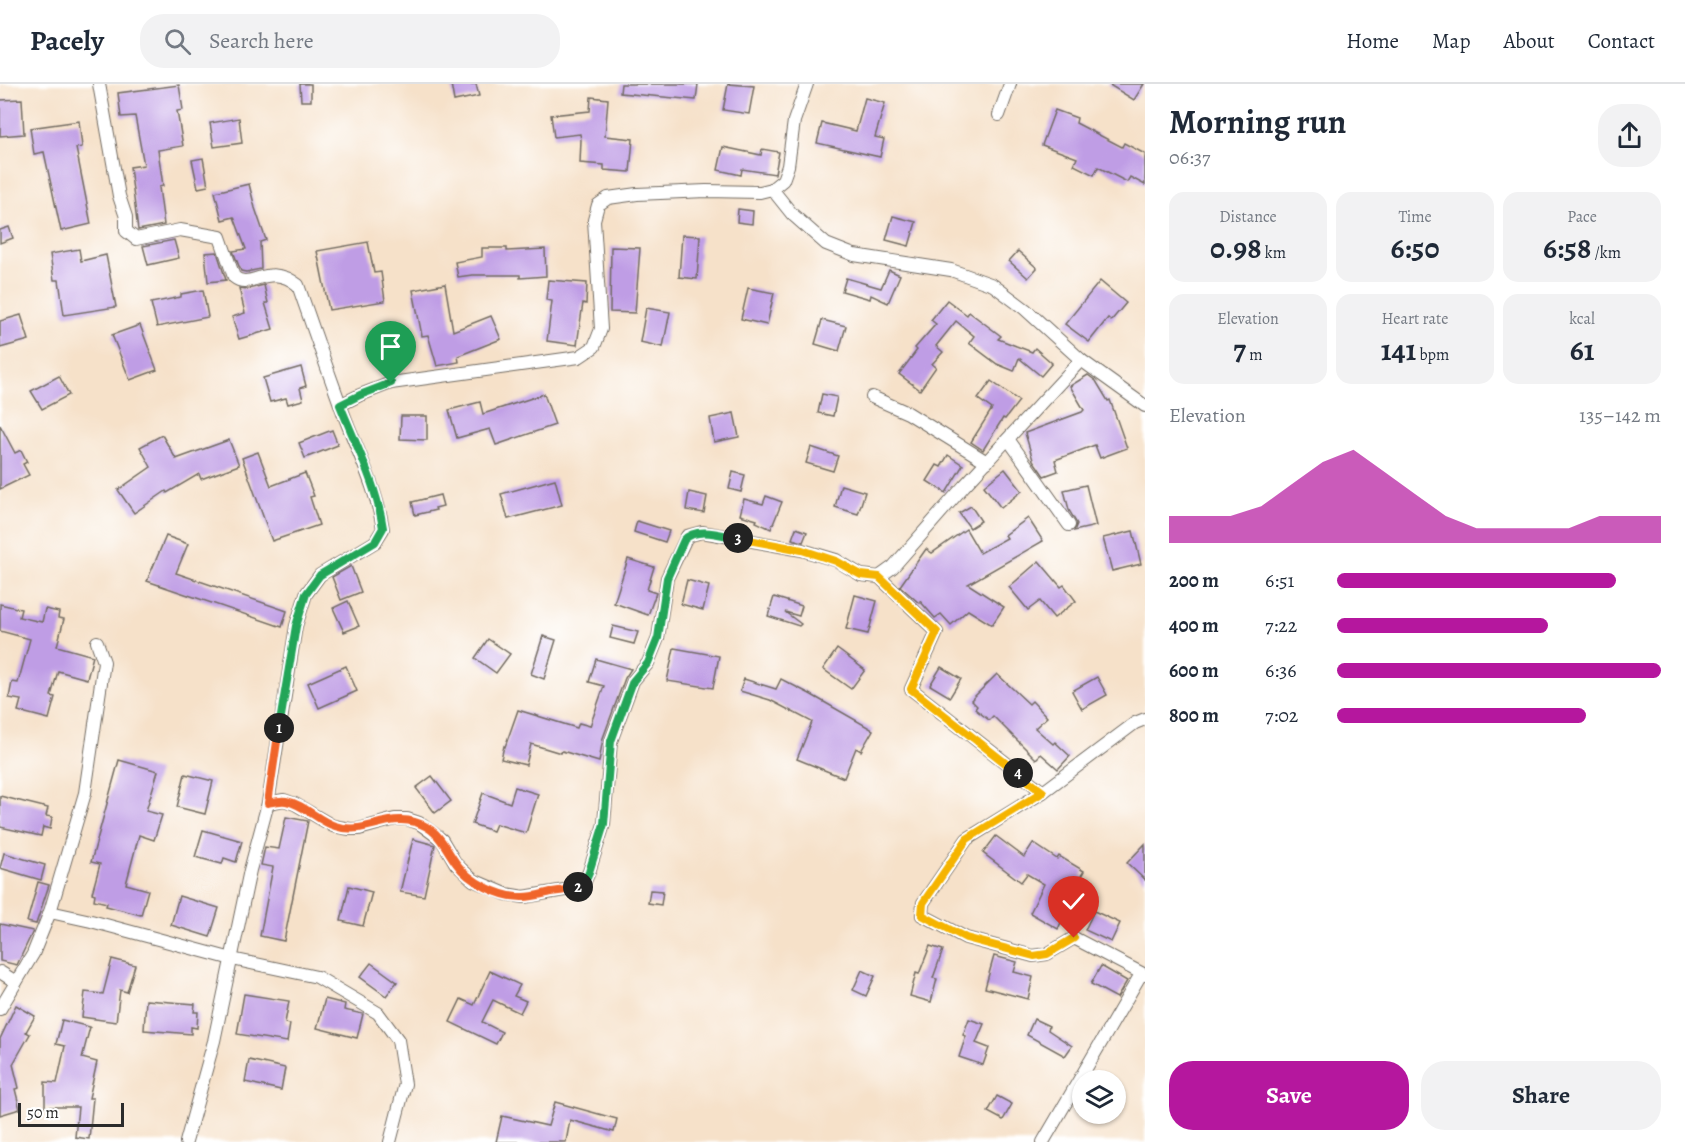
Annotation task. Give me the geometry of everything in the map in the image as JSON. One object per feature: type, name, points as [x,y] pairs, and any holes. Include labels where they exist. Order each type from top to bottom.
[{"type":"street","points":[[99,84],[118,196],[126,217],[126,231],[136,239],[180,230],[220,237],[234,277],[240,281],[250,281],[273,274],[289,277],[298,285],[371,486],[383,528],[375,542],[320,575],[306,594],[296,626],[268,803],[250,870],[214,1041],[186,1142]]},
{"type":"street","points":[[340,405],[391,383],[579,357],[594,347],[601,329],[594,220],[598,205],[608,198],[637,194],[760,192],[772,189],[783,180],[786,173],[794,121],[807,84]]},
{"type":"street","points":[[999,115],[1010,84]]},
{"type":"street","points":[[772,189],[792,214],[826,244],[854,255],[951,270],[993,285],[1025,309],[1081,360],[1145,406]]},
{"type":"street","points":[[879,577],[893,567],[1081,360]]},
{"type":"street","points":[[872,397],[908,413],[987,462]]},
{"type":"street","points":[[1008,439],[1069,525]]},
{"type":"street","points":[[268,803],[284,800],[333,826],[350,830],[395,819],[407,819],[419,823],[442,840],[456,864],[473,880],[506,894],[524,897],[576,888],[584,884],[604,824],[611,741],[633,681],[648,663],[658,638],[667,578],[687,536],[702,532],[802,550],[836,561],[861,575],[879,577],[937,632],[911,689],[1043,792]]},
{"type":"street","points":[[0,1009],[33,954],[50,912],[84,793],[104,662],[97,642]]},
{"type":"street","points":[[1043,1142],[1143,975],[1074,938],[1047,954],[1034,956],[966,938],[922,915],[923,903],[967,839],[1043,792],[1135,723],[1145,719]]},
{"type":"street","points":[[50,912],[317,977],[378,1013],[398,1040],[405,1084],[390,1142]]},
{"type":"street","points":[[0,972],[16,982]]},
{"type":"building","points":[[300,84],[311,84],[311,101],[301,101]]},
{"type":"building","points":[[451,84],[476,84],[479,96],[454,101]]},
{"type":"building","points":[[621,84],[698,84],[696,100],[620,93]]},
{"type":"building","points":[[728,84],[754,86],[749,114],[723,110]]},
{"type":"building","points":[[1108,84],[1144,84],[1134,100]]},
{"type":"building","points":[[179,85],[183,110],[177,111],[183,146],[158,150],[163,186],[159,187],[164,225],[138,230],[130,167],[144,165],[135,116],[121,117],[118,93]]},
{"type":"building","points":[[591,97],[608,99],[605,136],[633,139],[630,172],[604,170],[604,165],[580,163],[580,134],[554,137],[551,115],[590,111]]},
{"type":"building","points":[[865,98],[885,103],[875,137],[884,139],[880,157],[817,143],[822,123],[856,131]]},
{"type":"building","points":[[22,99],[24,134],[0,136],[0,100]]},
{"type":"building","points":[[1055,110],[1077,118],[1076,123],[1122,147],[1124,143],[1145,154],[1145,185],[1130,177],[1127,182],[1098,167],[1094,175],[1074,165],[1077,158],[1042,145]]},
{"type":"building","points":[[239,118],[242,143],[214,147],[210,123]]},
{"type":"building","points":[[79,121],[82,147],[76,148],[91,224],[61,231],[44,152],[34,154],[30,128]]},
{"type":"building","points":[[723,147],[761,155],[762,149],[779,152],[775,174],[742,169],[741,175],[718,170]]},
{"type":"building","points":[[203,158],[208,186],[198,188],[192,160]]},
{"type":"building","points":[[249,184],[266,240],[260,242],[261,269],[246,272],[241,271],[233,251],[246,249],[234,217],[222,220],[215,192]]},
{"type":"building","points":[[738,209],[753,211],[752,224],[737,222]]},
{"type":"building","points":[[893,216],[916,222],[909,246],[886,240]]},
{"type":"building","points":[[9,227],[13,238],[0,243],[0,230]]},
{"type":"building","points":[[682,235],[700,236],[697,279],[679,277]]},
{"type":"building","points":[[174,240],[179,258],[148,265],[143,246]]},
{"type":"building","points":[[368,242],[374,273],[381,272],[385,301],[329,310],[317,251]]},
{"type":"building","points":[[611,247],[640,248],[635,313],[610,312]]},
{"type":"building","points":[[482,248],[507,248],[507,251],[545,249],[546,276],[520,278],[520,275],[472,275],[458,277],[455,262],[482,257]]},
{"type":"building","points":[[79,249],[81,261],[106,255],[116,307],[64,315],[59,280],[54,280],[50,254]]},
{"type":"building","points":[[1018,251],[1037,268],[1028,278],[1009,261]]},
{"type":"building","points":[[217,252],[226,280],[208,282],[205,253]]},
{"type":"building","points":[[889,270],[900,275],[888,303],[871,295],[870,299],[842,291],[846,278],[881,288]]},
{"type":"building","points":[[548,280],[587,283],[586,304],[583,303],[577,345],[547,341],[552,301],[546,300]]},
{"type":"building","points":[[1100,281],[1126,303],[1111,321],[1108,318],[1089,342],[1065,324]]},
{"type":"building","points":[[445,284],[453,331],[491,316],[501,339],[458,356],[459,362],[437,366],[428,335],[422,336],[413,290]]},
{"type":"building","points":[[264,285],[268,303],[265,303],[273,329],[239,339],[232,317],[245,313],[239,288],[248,289]]},
{"type":"building","points":[[748,288],[774,293],[767,325],[741,319]]},
{"type":"building","points":[[203,290],[208,317],[157,327],[151,303]]},
{"type":"building","points":[[947,300],[967,315],[969,312],[1001,336],[998,339],[1032,352],[1035,348],[1052,363],[1041,376],[1019,358],[1014,371],[997,364],[969,343],[974,336],[956,321],[936,346],[943,352],[932,364],[936,367],[920,390],[899,374],[917,350],[915,348],[936,324],[931,320]]},
{"type":"building","points":[[646,308],[670,312],[663,347],[640,342]]},
{"type":"building","points":[[21,315],[29,340],[0,348],[0,321]]},
{"type":"building","points":[[822,320],[846,326],[839,351],[815,344]]},
{"type":"building","points":[[140,325],[157,370],[130,380],[112,335]]},
{"type":"building","points":[[301,367],[306,386],[300,388],[303,400],[288,404],[286,398],[270,402],[263,378]]},
{"type":"building","points":[[1088,375],[1096,381],[1108,401],[1110,400],[1127,448],[1100,458],[1095,445],[1055,460],[1058,471],[1044,476],[1033,460],[1025,433],[1082,412],[1084,410],[1070,386]]},
{"type":"building","points":[[59,376],[69,395],[42,409],[31,391]]},
{"type":"building","points":[[991,381],[1019,401],[1005,419],[1003,418],[983,450],[971,442],[992,409],[978,399]]},
{"type":"building","points":[[544,394],[555,425],[496,445],[490,429],[457,438],[449,410],[480,402],[483,414]]},
{"type":"building","points":[[822,394],[837,397],[833,416],[818,413]]},
{"type":"building","points":[[734,413],[739,437],[714,442],[710,418]]},
{"type":"building","points":[[401,416],[427,416],[427,440],[400,439]]},
{"type":"building","points":[[0,425],[15,453],[21,450],[27,462],[23,464],[29,475],[0,489]]},
{"type":"building","points":[[332,430],[338,445],[305,458],[299,443]]},
{"type":"building","points":[[162,435],[176,459],[229,440],[239,465],[201,479],[199,474],[167,493],[166,491],[134,513],[118,490],[151,467],[140,447]]},
{"type":"building","points":[[811,447],[838,456],[833,471],[806,463]]},
{"type":"building","points":[[258,452],[271,486],[305,473],[314,496],[310,497],[319,525],[272,541],[242,458]]},
{"type":"building","points":[[948,455],[963,465],[946,493],[927,481],[937,465],[941,467]]},
{"type":"building","points":[[1005,469],[1022,491],[1001,508],[984,486]]},
{"type":"building","points":[[733,472],[745,475],[741,492],[729,489]]},
{"type":"building","points":[[555,479],[562,505],[508,519],[501,494]]},
{"type":"building","points":[[841,485],[865,492],[858,514],[835,507]]},
{"type":"building","points":[[1086,485],[1096,526],[1074,531],[1077,524],[1069,510],[1064,490]]},
{"type":"building","points":[[689,492],[707,496],[704,513],[686,510]]},
{"type":"building","points":[[440,495],[443,506],[415,515],[412,502]]},
{"type":"building","points":[[766,496],[782,502],[771,529],[756,522],[757,520],[740,515],[744,499],[763,504]]},
{"type":"building","points":[[971,506],[981,521],[970,528],[959,513]]},
{"type":"building","points":[[1028,518],[1043,541],[968,584],[1004,607],[992,625],[968,610],[951,625],[941,614],[935,618],[920,601],[919,603],[900,586],[926,549],[932,553],[966,529],[980,553],[1007,538],[1005,535]]},
{"type":"building","points":[[637,521],[669,531],[665,542],[634,532]]},
{"type":"building","points":[[796,528],[807,532],[803,542],[792,539]]},
{"type":"building","points":[[1133,531],[1141,564],[1112,571],[1103,538]]},
{"type":"building","points":[[166,536],[188,544],[176,573],[287,611],[282,627],[147,581]]},
{"type":"building","points":[[628,559],[654,567],[647,590],[656,593],[648,615],[614,603]]},
{"type":"building","points":[[1039,561],[1061,587],[1064,585],[1076,601],[1054,618],[1040,601],[1028,610],[1009,587]]},
{"type":"building","points":[[351,566],[361,592],[341,600],[332,577]]},
{"type":"building","points":[[687,580],[709,586],[703,610],[681,604]]},
{"type":"building","points":[[855,595],[877,601],[868,634],[846,629]]},
{"type":"building","points":[[774,597],[802,606],[799,616],[785,612],[801,624],[799,626],[768,616]]},
{"type":"building","points":[[348,601],[359,626],[344,632],[333,608]]},
{"type":"building","points":[[0,604],[21,609],[19,617],[42,622],[45,609],[59,612],[58,618],[64,619],[57,646],[93,656],[87,679],[58,671],[51,696],[55,697],[49,719],[18,711],[21,700],[9,698],[12,682],[18,683],[30,639],[0,631]]},
{"type":"building","points":[[613,626],[638,632],[634,644],[610,638]]},
{"type":"building","points":[[543,636],[556,640],[544,679],[531,674]]},
{"type":"building","points":[[488,639],[510,654],[496,673],[475,658]]},
{"type":"building","points":[[674,648],[719,656],[713,688],[667,681]]},
{"type":"building","points":[[837,649],[865,670],[851,689],[823,669]]},
{"type":"building","points":[[596,659],[631,669],[625,678],[603,738],[599,762],[531,744],[526,765],[501,759],[518,710],[577,728],[579,723],[590,726],[604,686],[589,682]]},
{"type":"building","points":[[346,666],[357,691],[319,708],[308,683]]},
{"type":"building","points":[[941,667],[961,679],[950,697],[930,685]]},
{"type":"building","points":[[997,674],[1029,704],[1032,701],[1047,717],[1035,728],[1070,756],[1058,769],[1041,754],[1036,759],[993,716],[989,720],[975,709],[977,706],[971,700]]},
{"type":"building","points":[[1097,677],[1107,695],[1082,709],[1072,691]]},
{"type":"building","points":[[744,679],[776,689],[781,679],[873,730],[861,751],[856,748],[844,778],[797,759],[812,722],[770,700],[740,691]]},
{"type":"building","points":[[119,760],[158,771],[146,811],[162,815],[154,840],[139,835],[126,884],[148,890],[141,915],[106,906],[107,903],[94,900],[95,894],[92,893],[100,864],[91,862]]},
{"type":"building","points":[[185,774],[213,781],[205,814],[177,807]]},
{"type":"building","points":[[432,776],[451,801],[435,813],[416,788]]},
{"type":"building","points":[[515,787],[538,794],[526,833],[496,824],[493,831],[472,824],[483,793],[510,803]]},
{"type":"building","points":[[0,796],[48,808],[46,816],[52,817],[50,829],[43,827],[41,836],[0,827]]},
{"type":"building","points":[[286,817],[308,821],[284,941],[260,936],[273,867],[261,865],[265,847],[279,849]]},
{"type":"building","points":[[203,830],[242,841],[236,862],[224,858],[222,864],[195,857]]},
{"type":"building","points":[[996,836],[1024,857],[1033,843],[1057,859],[1059,856],[1084,871],[1081,876],[1086,879],[1078,893],[1075,892],[1058,929],[1030,913],[1044,884],[1027,874],[1021,882],[983,853]]},
{"type":"building","points":[[413,839],[435,845],[424,896],[400,892]]},
{"type":"building","points":[[1145,844],[1145,880],[1127,863]]},
{"type":"building","points":[[4,853],[45,865],[41,880],[0,868]]},
{"type":"building","points":[[38,882],[49,885],[36,924],[27,922]]},
{"type":"building","points":[[349,886],[372,892],[363,926],[341,921]]},
{"type":"building","points":[[650,890],[663,891],[661,905],[648,903]]},
{"type":"building","points":[[179,896],[219,908],[210,937],[171,925]]},
{"type":"building","points":[[1094,911],[1120,923],[1111,942],[1085,930]]},
{"type":"building","points":[[0,924],[33,931],[17,965],[0,961]]},
{"type":"building","points":[[930,946],[943,950],[933,978],[937,979],[931,1002],[910,996],[916,973],[919,974]]},
{"type":"building","points":[[994,956],[1017,962],[1014,972],[1033,977],[1028,999],[985,988]]},
{"type":"building","points":[[112,959],[135,965],[127,992],[120,990],[116,1022],[82,1017],[85,992],[103,994]]},
{"type":"building","points":[[371,963],[397,982],[386,996],[360,977]]},
{"type":"building","points":[[1101,966],[1127,981],[1117,998],[1091,984]]},
{"type":"building","points":[[862,970],[875,976],[866,996],[853,990]]},
{"type":"building","points":[[490,971],[520,985],[514,996],[526,1001],[520,1013],[493,1000],[482,1022],[502,1032],[496,1044],[450,1022],[461,999],[474,1005]]},
{"type":"building","points":[[244,994],[289,1001],[285,1023],[290,1024],[287,1042],[237,1034]]},
{"type":"building","points":[[325,999],[345,1004],[344,1010],[363,1014],[357,1038],[317,1028]]},
{"type":"building","points":[[146,1000],[195,1004],[194,1012],[198,1012],[197,1028],[191,1027],[191,1034],[144,1030]]},
{"type":"building","points":[[16,1005],[35,1016],[26,1032],[30,1034],[13,1064],[19,1088],[15,1089],[20,1109],[0,1115],[0,1039]]},
{"type":"building","points":[[969,1019],[984,1024],[976,1043],[989,1048],[983,1065],[959,1057]]},
{"type":"building","points":[[1034,1019],[1049,1026],[1048,1030],[1072,1046],[1065,1056],[1027,1035]]},
{"type":"building","points":[[62,1020],[90,1027],[82,1058],[97,1062],[89,1098],[93,1098],[89,1139],[75,1137],[78,1107],[45,1107],[45,1082],[57,1083],[65,1046],[56,1044]]},
{"type":"building","points":[[249,1060],[285,1068],[281,1090],[245,1082]]},
{"type":"building","points":[[997,1096],[1012,1104],[1003,1120],[988,1112]]},
{"type":"building","points":[[555,1102],[617,1119],[614,1132],[570,1120],[566,1142],[496,1142],[502,1116],[548,1126]]},
{"type":"route","points":[[391,383],[340,405],[371,486],[383,528],[375,542],[320,575],[306,594],[296,626],[268,803],[284,800],[333,826],[350,830],[395,819],[407,819],[419,823],[432,830],[442,840],[456,864],[473,880],[506,894],[524,897],[576,888],[584,884],[604,824],[611,741],[633,681],[648,663],[658,638],[667,578],[687,536],[702,532],[723,535],[802,550],[836,561],[861,575],[879,577],[937,632],[911,689],[1043,792],[967,839],[923,903],[922,915],[966,938],[1034,956],[1047,954],[1074,938]]}]
